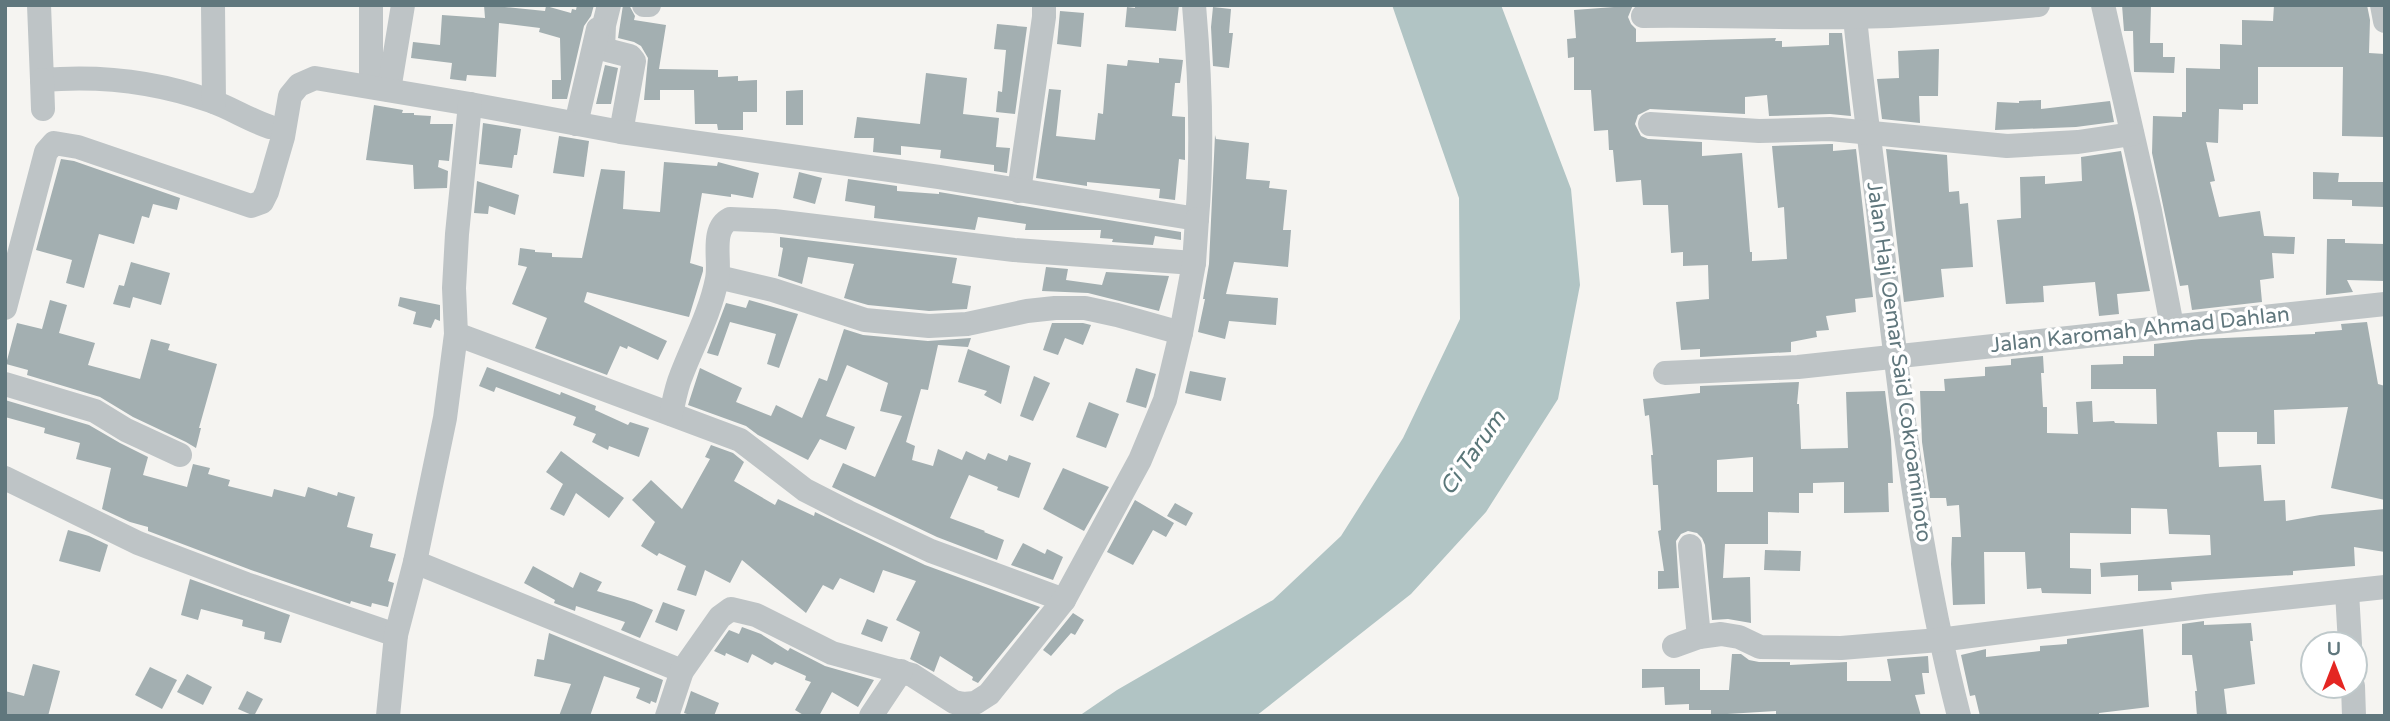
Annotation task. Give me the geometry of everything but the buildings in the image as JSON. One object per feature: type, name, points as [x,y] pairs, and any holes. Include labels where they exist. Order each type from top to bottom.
[{"type":"street","points":[[40,5],[43,109]]},
{"type":"street","points":[[213,5],[214,102]]},
{"type":"street","points":[[371,5],[371,73]]},
{"type":"street","points":[[389,90],[403,5]]},
{"type":"street","points":[[576,124],[604,5]]},
{"type":"street","points":[[610,5],[604,25],[603,49],[630,56],[634,61],[621,132]]},
{"type":"street","points":[[1019,191],[1044,5]]},
{"type":"street","points":[[667,716],[682,671],[720,617],[731,609],[756,615],[832,653],[901,671],[954,702],[963,704],[975,702],[989,694],[1064,600],[1140,460],[1165,400],[1181,333],[1194,263],[1197,219],[1198,105],[1194,5]]},
{"type":"street","points":[[1643,16],[1730,14],[1760,17],[1854,11],[1971,11],[2038,5]]},
{"type":"street","points":[[2103,5],[2150,211],[2172,326]]},
{"type":"street","points":[[2382,5],[2385,21]]},
{"type":"street","name":"Jalan Haji Oemar Said Cokroaminoto","points":[[1854,11],[1895,356],[1915,497],[1939,640],[1959,716]]},
{"type":"street","points":[[42,80],[82,77],[121,79],[173,89],[214,102],[270,127]]},
{"type":"street","points":[[5,307],[46,152],[54,143],[78,147],[251,206],[262,202],[267,192],[283,137],[290,96],[299,85],[315,78],[621,132],[771,152],[1197,219]]},
{"type":"street","points":[[388,716],[396,635],[415,562],[445,418],[456,334],[454,288],[457,234],[470,104]]},
{"type":"street","points":[[1650,124],[1759,131],[1830,129],[2007,146],[2078,142],[2132,134]]},
{"type":"street","points":[[671,414],[680,378],[704,325],[718,277],[719,230],[723,222],[730,219],[774,221],[1014,250],[1194,263]]},
{"type":"street","points":[[718,277],[773,290],[865,320],[929,326],[967,324],[1027,311],[1085,309],[1181,333]]},
{"type":"street","name":"Jalan Karomah Ahmad Dahlan","points":[[1665,373],[1798,366],[2385,304]]},
{"type":"street","points":[[456,334],[740,440],[805,490],[848,512],[930,551],[1064,600]]},
{"type":"street","points":[[5,384],[95,411],[126,430],[180,455]]},
{"type":"street","points":[[7,484],[138,543],[246,584],[396,635]]},
{"type":"street","points":[[1690,545],[1699,637]]},
{"type":"street","points":[[415,562],[682,671]]},
{"type":"street","points":[[1674,646],[1699,637],[1721,634],[1739,637],[1760,647],[1842,648],[1939,640],[2207,606],[2385,587]]},
{"type":"street","points":[[2347,592],[2349,630]]},
{"type":"street","points":[[871,716],[901,671]]},
{"type":"water","name":"Ci Tarum","points":[[1392,5],[1501,5],[1571,189],[1580,285],[1558,399],[1486,512],[1411,594],[1256,716],[1079,716],[1117,690],[1273,600],[1341,536],[1403,438],[1460,319],[1459,198]]}]
